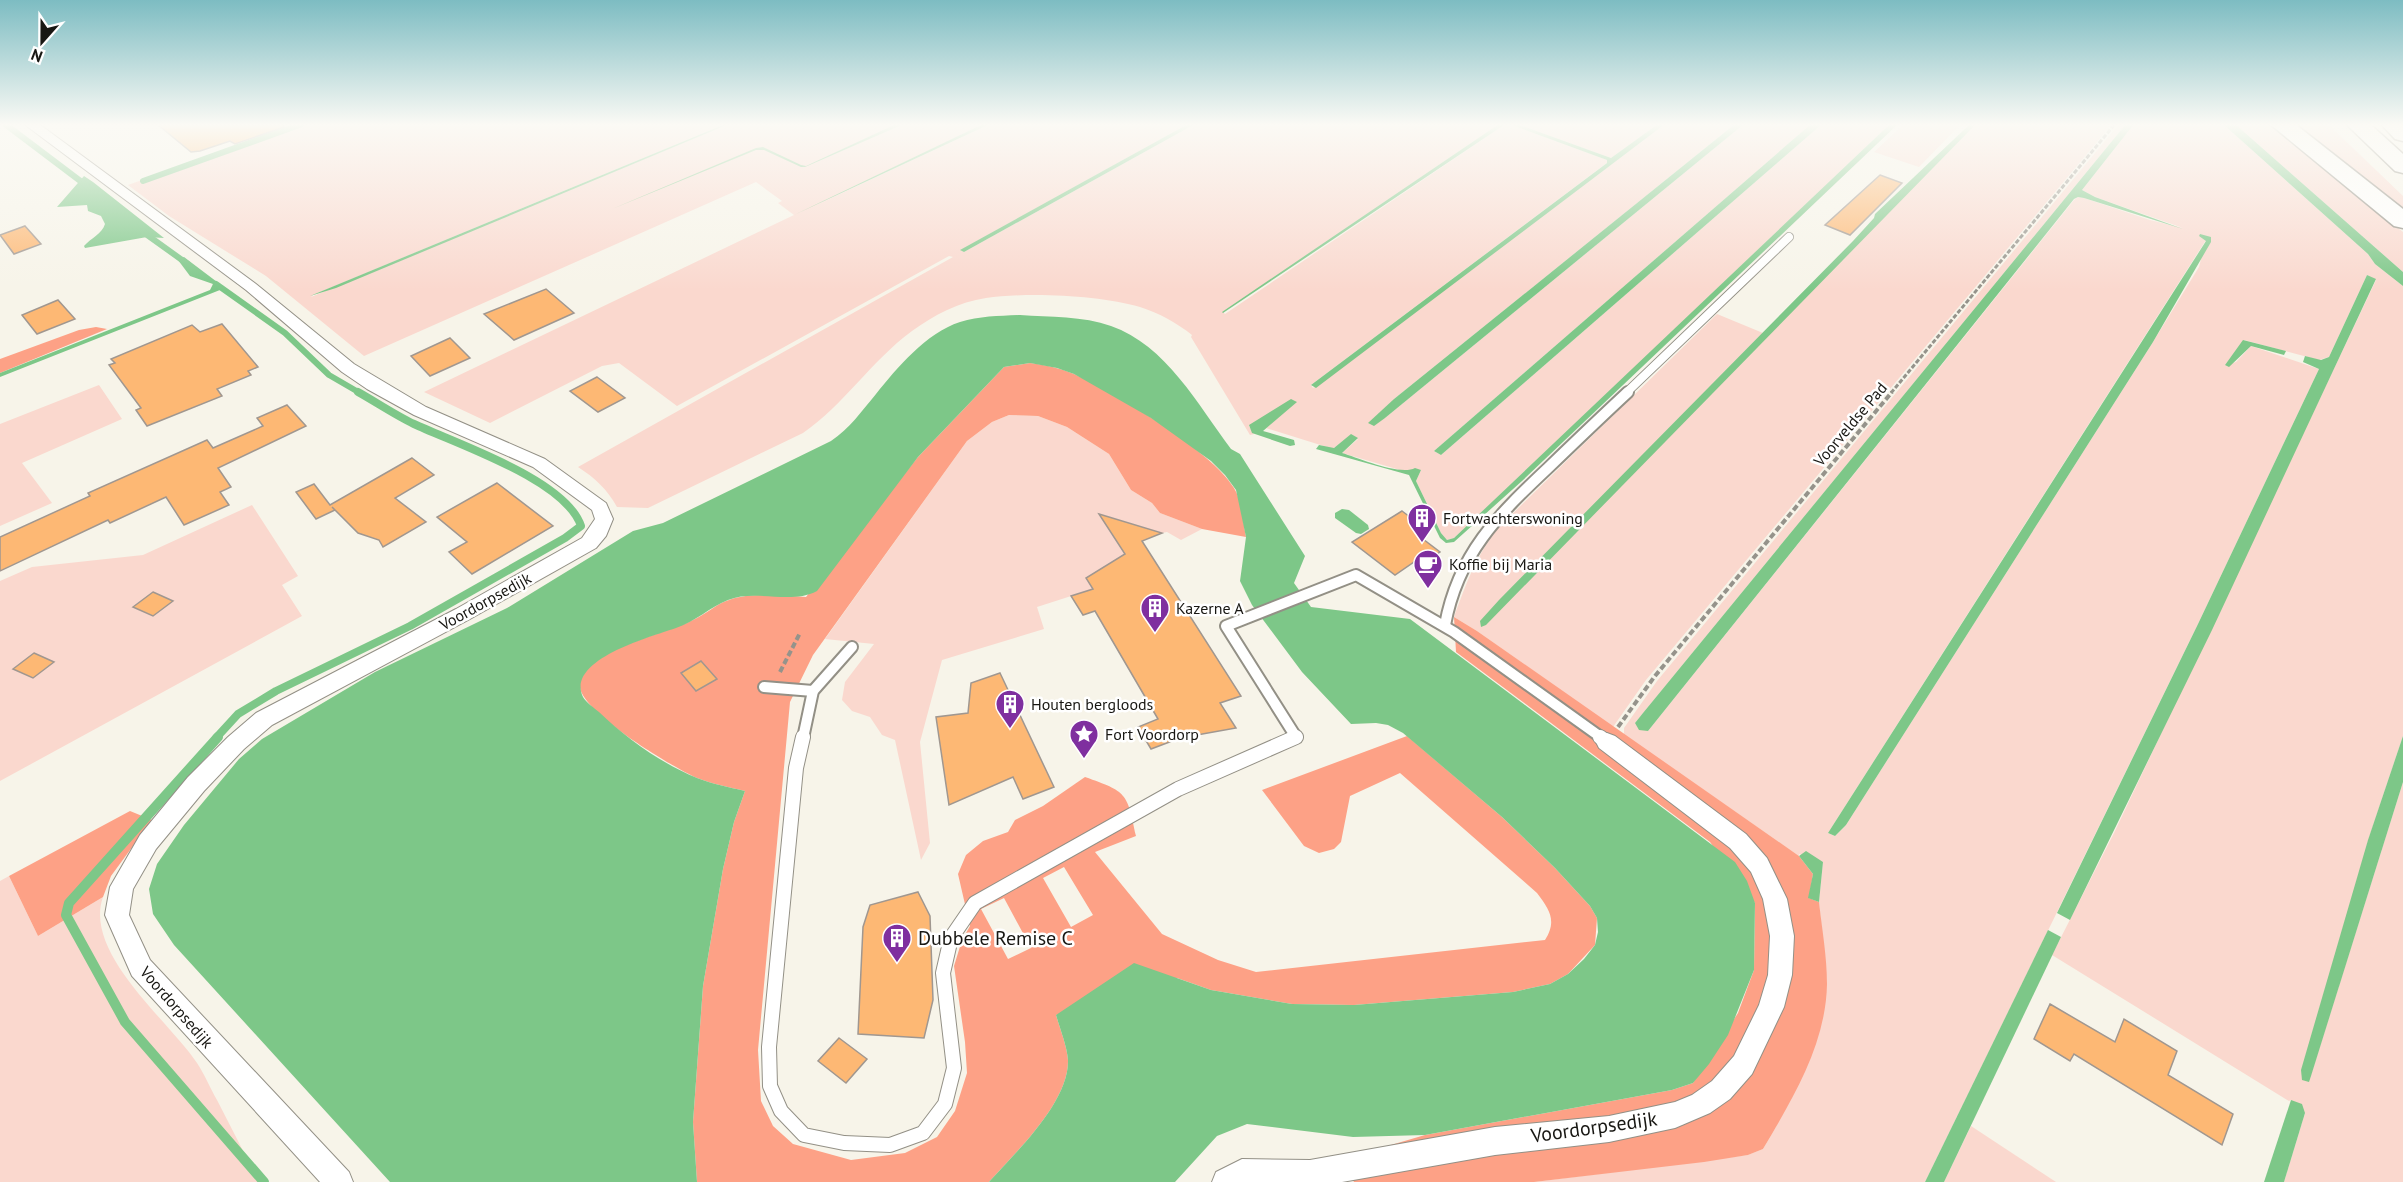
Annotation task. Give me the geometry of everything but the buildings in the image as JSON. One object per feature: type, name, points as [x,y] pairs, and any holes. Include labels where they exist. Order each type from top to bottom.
[{"type":"highway","points":[[2350,179],[2403,221]]},
{"type":"street","name":"Voordorpsedijk","points":[[105,179],[251,287],[348,368],[420,411],[539,463],[600,507],[604,519],[599,531],[589,543],[463,614],[264,719],[236,743],[196,784],[148,842],[122,887],[117,915],[141,968],[339,1182]]},
{"type":"street","name":"Voordorpsedijk","points":[[1226,1182],[1242,1173],[1313,1178],[1495,1141],[1609,1129],[1675,1115],[1701,1104],[1721,1090],[1743,1065],[1771,1007],[1780,975],[1782,936],[1775,899],[1759,865],[1726,830],[1607,742]]},
{"type":"lane","points":[[1445,625],[1448,602],[1468,555],[1504,510],[1789,237]]},
{"type":"lane","points":[[852,647],[813,691],[795,780],[769,1047],[770,1086],[781,1111],[804,1135],[844,1143],[890,1145],[923,1133],[945,1104],[954,1068],[943,973],[945,958],[951,938],[975,903],[1178,789],[1296,737],[1226,626],[1356,575],[1445,625],[1523,678],[1607,742]]},
{"type":"lane","points":[[764,687],[813,691]]},
{"type":"path","name":"Voorveldse Pad","points":[[1607,742],[1655,676],[2069,179]]},
{"type":"path","points":[[785,658],[800,633]]},
{"type":"shaded area","points":[[81,179],[89,179],[164,238],[147,237],[85,248],[84,246],[104,227],[101,216],[88,211],[87,205],[57,207]]},
{"type":"shaded area","points":[[144,179],[592,179],[311,297],[596,179],[869,179],[812,207],[872,179],[1089,179],[961,250],[964,252],[1095,179],[1418,179],[1223,312],[1225,314],[1424,179],[1585,179],[1311,385],[1313,388],[1591,179],[1667,179],[1394,399],[1385,418],[1677,179],[1747,179],[1434,451],[1441,455],[1759,179],[1832,179],[1513,483],[1454,538],[1447,540],[1441,533],[1416,481],[1421,470],[1400,470],[1342,453],[1358,439],[1351,435],[1334,448],[1330,448],[1266,428],[1296,402],[1292,400],[1249,426],[1254,434],[1250,435],[1191,337],[1192,335],[1161,315],[1140,307],[1084,297],[1063,296],[1022,295],[986,298],[947,310],[920,325],[897,343],[832,409],[803,433],[648,508],[617,507],[600,484],[578,467],[953,257],[949,256],[677,406],[619,363],[602,366],[490,423],[424,392],[794,215],[778,203],[782,201],[756,182],[364,356],[266,276],[169,216],[128,185]]},
{"type":"shaded area","points":[[592,179],[597,179],[336,288],[310,296]]},
{"type":"shaded area","points":[[682,179],[685,179],[612,209]]},
{"type":"shaded area","points":[[868,179],[871,179],[794,215]]},
{"type":"shaded area","points":[[1088,179],[1095,179],[964,252],[960,250]]},
{"type":"shaded area","points":[[1418,179],[1423,179],[1223,313]]},
{"type":"shaded area","points":[[1585,179],[1592,179],[1316,388],[1311,385]]},
{"type":"shaded area","points":[[1667,179],[1677,179],[1385,418],[1374,426],[1368,423],[1394,399]]},
{"type":"shaded area","points":[[1747,179],[1759,179],[1441,455],[1434,451]]},
{"type":"shaded area","points":[[1832,179],[1840,179],[1522,481],[1454,542],[1446,543],[1440,538],[1409,475],[1316,449],[1319,445],[1334,448],[1351,434],[1358,438],[1342,453],[1390,468],[1421,470],[1416,481],[1441,533],[1447,540],[1454,538]]},
{"type":"shaded area","points":[[1912,179],[1922,179],[1486,625],[1481,627],[1480,621],[1499,600],[1853,241],[1875,214]]},
{"type":"shaded area","points":[[1921,179],[2066,179],[1646,680],[1613,727],[1454,617],[1479,558],[1500,526],[1717,314],[1763,333],[1480,621]]},
{"type":"shaded area","points":[[2073,179],[2081,179],[1635,723],[1648,731],[2074,200],[2078,197],[2084,198],[2150,220],[2183,228],[2095,197],[2082,190],[2091,179],[2285,179],[2368,254],[2375,264],[2403,286],[2403,736],[2368,841],[2309,1081],[2403,782],[2403,1182],[2284,1182],[2305,1113],[2291,1100],[2289,1101],[2052,955],[2114,833],[2376,280],[2367,275],[2329,357],[2319,360],[2244,340],[2225,365],[2236,362],[2251,346],[2319,369],[2198,624],[1925,1182],[1534,1182],[1748,1155],[1763,1149],[1776,1127],[1827,983],[1819,902],[1823,862],[1799,854],[1799,856],[1624,735],[1624,728],[1657,681]],"holes":[[[2206,240],[2199,267],[1846,825],[1835,836],[1828,833]]]},
{"type":"shaded area","points":[[2081,179],[2091,179],[2082,190],[2095,197],[2183,229],[2084,198],[2074,199],[1648,731],[1639,730],[1635,723]]},
{"type":"shaded area","points":[[2285,179],[2298,179],[2403,272],[2403,286],[2375,264],[2368,254]]},
{"type":"shaded area","points":[[2298,179],[2337,179],[2403,232],[2403,272]]},
{"type":"shaded area","points":[[2356,179],[2385,179],[2403,196],[2403,215]]},
{"type":"shaded area","points":[[2200,234],[2211,237],[2211,242],[2153,342],[1846,825],[1835,836],[1828,833],[2206,241],[2199,236]]},
{"type":"shaded area","points":[[184,257],[225,288],[0,377],[0,373],[210,290],[213,284],[190,276],[178,260]]},
{"type":"shaded area","points":[[2367,275],[2376,279],[2212,630],[2070,920],[2057,913],[2319,369],[2303,362],[2305,356],[2321,360],[2329,357]]},
{"type":"shaded area","points":[[1020,315],[1078,319],[1111,326],[1131,335],[1164,362],[1193,396],[1231,449],[1240,454],[1305,556],[1294,583],[1311,607],[1410,619],[1735,862],[1747,881],[1755,903],[1754,970],[1728,1035],[1709,1064],[1693,1083],[1672,1090],[1425,1135],[1353,1137],[1247,1124],[1217,1136],[1175,1182],[989,1182],[1039,1126],[1060,1093],[1066,1076],[1068,1060],[1056,1015],[1134,963],[1211,990],[1292,1004],[1354,1005],[1513,992],[1550,984],[1568,974],[1584,959],[1595,945],[1598,932],[1597,918],[1590,906],[1555,868],[1502,817],[1403,733],[1388,725],[1351,724],[1302,672],[1252,605],[1240,581],[1246,537],[1236,490],[1225,475],[1211,461],[1151,418],[1074,374],[1030,363],[1004,367],[918,457],[817,591],[796,597],[750,596],[728,600],[683,625],[614,651],[587,671],[581,683],[583,697],[586,701],[645,750],[697,778],[745,791],[734,822],[723,869],[703,986],[693,1122],[697,1182],[390,1182],[174,945],[153,914],[149,889],[157,864],[184,825],[239,759],[262,739],[375,672],[507,608],[633,531],[663,523],[831,441],[844,431],[913,352],[947,327],[975,319]]},
{"type":"shaded area","points":[[96,327],[107,329],[0,373],[0,359],[79,330]]},
{"type":"shaded area","points":[[2243,340],[2286,351],[2284,355],[2251,346],[2229,367],[2225,365]]},
{"type":"shaded area","points":[[1030,363],[1063,370],[1113,395],[1161,424],[1205,457],[1234,488],[1241,505],[1246,537],[1202,529],[1160,513],[1152,503],[1131,490],[1109,454],[1067,427],[1038,416],[1009,415],[992,422],[967,441],[813,655],[790,702],[758,1050],[761,1101],[773,1126],[793,1144],[851,1160],[905,1153],[937,1137],[955,1111],[967,1073],[954,966],[962,940],[970,926],[958,874],[966,855],[983,841],[1008,832],[1015,820],[1043,806],[1085,777],[1109,786],[1123,796],[1130,810],[1136,836],[1095,852],[1162,934],[1218,960],[1256,972],[1545,940],[1551,927],[1551,921],[1537,893],[1400,773],[1350,796],[1341,842],[1334,849],[1319,853],[1304,846],[1262,790],[1407,736],[1502,817],[1555,868],[1590,906],[1597,918],[1595,945],[1568,974],[1550,984],[1513,992],[1354,1005],[1292,1004],[1211,990],[1177,978],[1056,1015],[1068,1060],[1066,1076],[1060,1093],[1039,1126],[989,1182],[697,1182],[693,1122],[703,986],[723,869],[734,822],[745,791],[697,778],[648,750],[608,722],[582,694],[580,683],[586,671],[613,651],[693,620],[724,602],[757,595],[806,597],[918,457],[1004,367]],"holes":[[[1064,867],[1093,915],[1071,927],[1043,878]],[[1004,898],[1031,948],[1008,959],[981,909]]]},
{"type":"shaded area","points":[[99,385],[122,419],[22,463],[52,503],[0,526],[0,424]]},
{"type":"shaded area","points":[[1291,399],[1297,402],[1263,431],[1294,440],[1295,445],[1290,446],[1252,433],[1249,425]]},
{"type":"shaded area","points":[[1009,415],[1038,416],[1067,427],[1109,454],[1131,490],[1152,503],[1160,513],[1202,529],[1181,540],[1167,532],[1162,533],[1100,514],[1125,554],[1087,578],[1093,589],[1037,607],[1044,629],[942,660],[920,742],[930,843],[921,860],[895,740],[882,735],[870,717],[852,711],[842,700],[845,682],[874,644],[825,639],[967,441],[992,422]]},
{"type":"shaded area","points":[[252,505],[298,576],[282,585],[302,616],[0,781],[0,581],[32,567],[143,555]]},
{"type":"shaded area","points":[[1342,509],[1349,510],[1368,525],[1369,529],[1361,534],[1356,533],[1335,518],[1335,513]]},
{"type":"shaded area","points":[[1454,617],[1799,856],[1813,874],[1809,898],[1819,902],[1826,964],[1827,984],[1821,1028],[1806,1070],[1763,1149],[1748,1155],[1704,1162],[1534,1182],[1354,1182],[1342,1164],[1367,1152],[1425,1135],[1672,1090],[1693,1083],[1738,1013],[1754,970],[1755,903],[1710,842],[1456,652]]},
{"type":"shaded area","points":[[2403,736],[2403,782],[2309,1082],[2302,1080],[2301,1070],[2368,840]]},
{"type":"shaded area","points":[[130,811],[152,820],[111,876],[103,897],[38,936],[9,876]]},
{"type":"shaded area","points":[[1806,851],[1823,862],[1819,902],[1808,898],[1813,874],[1799,856]]},
{"type":"shaded area","points":[[9,876],[38,936],[103,897],[100,919],[105,941],[117,963],[132,986],[197,1063],[259,1182],[0,1182],[0,881]]},
{"type":"shaded area","points":[[2048,930],[2061,937],[1944,1182],[1925,1182]]},
{"type":"shaded area","points":[[2291,1100],[2302,1104],[2305,1113],[2284,1182],[2264,1182]]},
{"type":"shaded area","points":[[1971,1126],[2056,1182],[1944,1182]]},
{"type":"waterway","points":[[78,179],[87,186]]},
{"type":"waterway","points":[[143,181],[148,179]]},
{"type":"waterway","points":[[143,232],[189,265]]},
{"type":"waterway","points":[[216,284],[285,333],[329,375],[360,393]]},
{"type":"waterway","points":[[216,738],[238,714],[276,691],[410,626],[565,538],[581,526],[571,509],[555,493],[533,479],[508,465],[414,424],[358,392]]},
{"type":"waterway","points":[[218,737],[69,903],[66,915],[125,1022],[264,1182]]},
{"type":"place","name":"Fortwachterswoning","points":[[1422,544]]},
{"type":"place","name":"Koffie bij Maria","points":[[1428,590]]},
{"type":"place","name":"Kazerne A","points":[[1155,634]]},
{"type":"place","name":"Houten bergloods","points":[[1010,730]]},
{"type":"place","name":"Fort Voordorp","points":[[1084,760]]},
{"type":"place","name":"Dubbele Remise C","points":[[897,964]]}]
